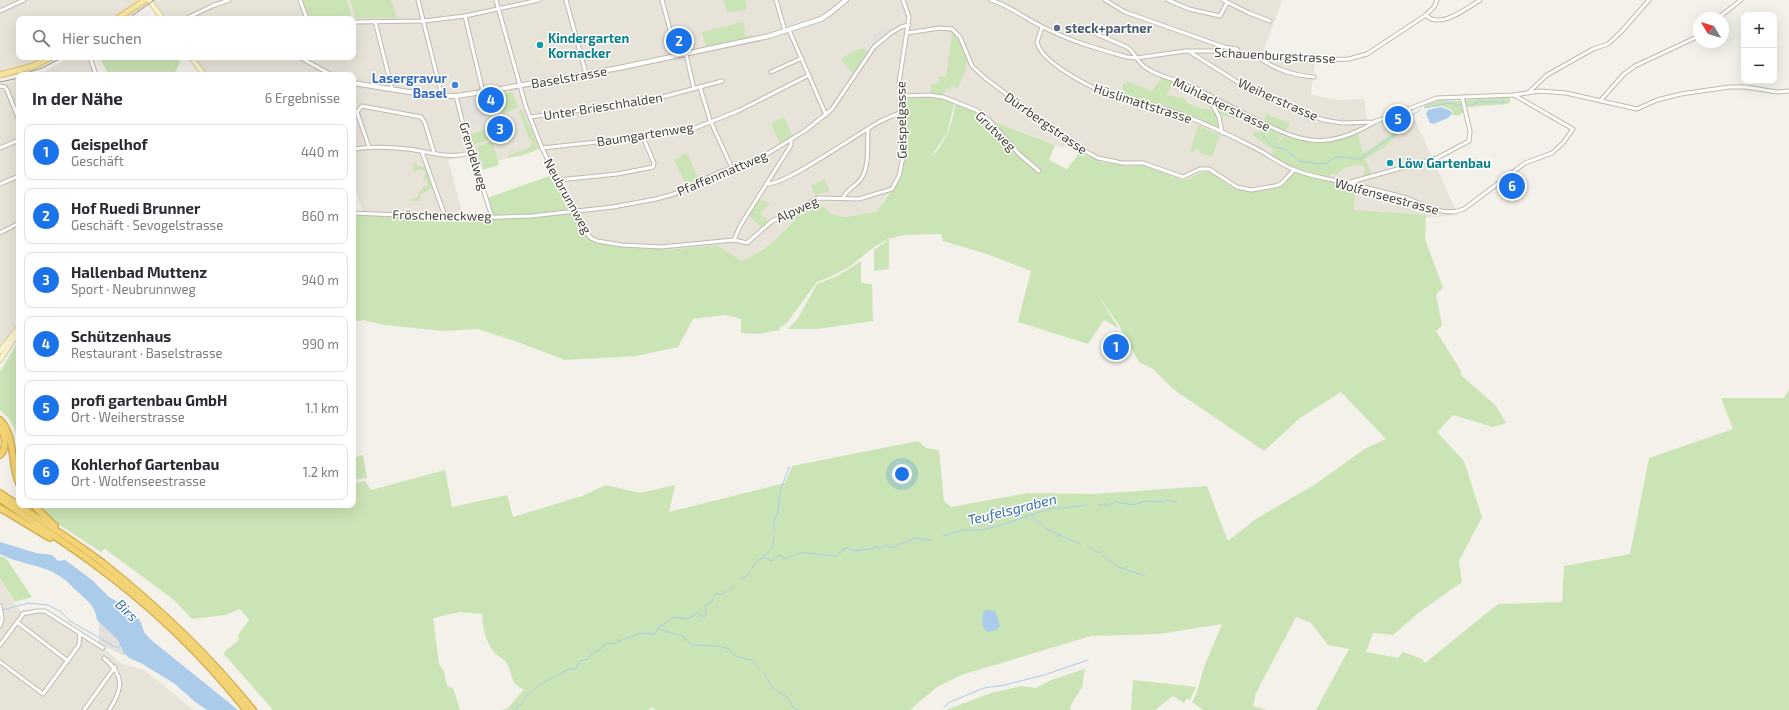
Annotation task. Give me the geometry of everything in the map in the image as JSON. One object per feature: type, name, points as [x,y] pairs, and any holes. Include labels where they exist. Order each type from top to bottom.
[{"type":"highway","points":[[0,420],[8,432],[16,476]]},
{"type":"highway","points":[[0,428],[5,438],[4,448],[0,455]]},
{"type":"highway","points":[[0,493],[16,504]]},
{"type":"highway","points":[[0,499],[91,562],[169,626],[221,680],[237,699],[250,710]]},
{"type":"highway","points":[[0,508],[60,544],[114,580]]},
{"type":"highway","points":[[22,508],[76,544],[138,592],[210,660],[250,710]]},
{"type":"highway","points":[[36,508],[54,526],[71,537],[76,544]]},
{"type":"main road","points":[[121,16],[145,0]]},
{"type":"main road","points":[[149,0],[161,16]]},
{"type":"main road","points":[[0,75],[33,66],[46,60]]},
{"type":"main road","points":[[193,60],[202,72]]},
{"type":"main road","points":[[0,351],[16,331]]},
{"type":"main road","points":[[0,360],[16,336]]},
{"type":"street","points":[[0,11],[24,0]]},
{"type":"street","points":[[191,16],[229,0]]},
{"type":"street","points":[[300,0],[306,16]]},
{"type":"street","points":[[418,0],[442,96]]},
{"type":"street","name":"Neubrunnweg","points":[[496,0],[519,85],[542,148],[588,235],[603,243],[660,247],[734,240]]},
{"type":"street","points":[[356,22],[424,21],[465,16],[539,0]]},
{"type":"street","points":[[566,0],[586,74]]},
{"type":"street","points":[[662,0],[677,56]]},
{"type":"street","points":[[776,0],[787,30],[802,58],[826,115]]},
{"type":"street","name":"Baselstrasse","points":[[356,83],[442,96],[456,96],[483,92],[677,56],[787,30],[821,19],[846,0]]},
{"type":"street","points":[[903,0],[908,12],[909,25]]},
{"type":"street","points":[[991,0],[1018,11],[1042,26],[1083,45],[1136,58]]},
{"type":"street","points":[[1105,0],[1125,12],[1224,47],[1237,49],[1239,53]]},
{"type":"street","points":[[1168,0],[1189,9],[1220,16],[1227,3]]},
{"type":"street","points":[[1223,0],[1249,14],[1270,21]]},
{"type":"street","name":"Schauenburgstrasse","points":[[1136,58],[1183,51],[1225,51],[1310,60],[1349,59],[1366,54],[1426,15],[1434,7],[1437,0]]},
{"type":"street","points":[[1426,15],[1430,19],[1440,21],[1462,12],[1480,0]]},
{"type":"street","points":[[1529,92],[1547,75],[1593,49],[1608,44],[1621,32],[1649,0]]},
{"type":"street","points":[[1726,12],[1741,0]]},
{"type":"street","points":[[465,16],[483,92]]},
{"type":"street","points":[[375,21],[392,89]]},
{"type":"street","name":"Geispelgasse","points":[[892,189],[899,176],[903,157],[902,96],[899,83],[909,25]]},
{"type":"street","name":"Pfaffenmattweg","points":[[531,216],[613,207],[656,199],[674,194],[722,171],[756,161],[791,140],[826,115],[832,109],[874,47],[891,33],[901,27],[909,25]]},
{"type":"street","name":"Hüslimattstrasse","points":[[1042,26],[1037,42],[1041,51],[1057,65],[1078,79],[1108,94],[1160,106],[1179,113],[1255,148],[1294,170]]},
{"type":"street","name":"Mühlackerstrasse","points":[[1080,27],[1127,47],[1142,66],[1150,71],[1187,84],[1284,134],[1301,139],[1336,139],[1355,133],[1374,122]]},
{"type":"street","name":"Dürrbergstrasse","points":[[907,33],[940,28],[952,29],[960,38],[972,66],[985,78],[1074,145],[1098,158],[1122,163],[1143,163],[1183,177],[1200,169],[1209,169],[1237,187],[1251,190],[1281,184],[1294,170]]},
{"type":"street","points":[[1600,101],[1624,74],[1635,66],[1693,39]]},
{"type":"street","name":"Weiherstrasse","points":[[1190,52],[1250,90],[1300,112],[1324,120],[1342,123],[1374,122],[1437,98],[1514,95],[1540,90],[1566,93],[1637,109],[1657,100],[1681,94],[1728,87],[1744,87],[1777,92],[1789,91]]},
{"type":"street","points":[[686,54],[694,89]]},
{"type":"street","points":[[1255,55],[1269,65],[1283,71],[1314,77]]},
{"type":"street","points":[[771,72],[802,58]]},
{"type":"street","points":[[91,60],[94,72]]},
{"type":"street","points":[[304,60],[326,72]]},
{"type":"street","name":"Baumgartenweg","points":[[542,148],[643,137],[695,128],[738,111],[809,75]]},
{"type":"street","name":"Unter Brieschhalden","points":[[530,117],[648,101],[722,81]]},
{"type":"street","points":[[0,86],[5,87],[7,90],[15,110]]},
{"type":"street","points":[[700,87],[712,122],[732,168]]},
{"type":"street","points":[[1204,94],[1209,98],[1219,117],[1222,133]]},
{"type":"street","name":"Grutweg","points":[[902,96],[929,95],[942,97],[976,110],[989,120],[1020,154],[1039,171]]},
{"type":"street","name":"Wolfenseestrasse","points":[[1294,170],[1322,179],[1347,183],[1405,198],[1433,209],[1458,212],[1486,194],[1525,163],[1552,153],[1563,143],[1573,129],[1514,95]]},
{"type":"street","name":"Grendelweg","points":[[456,96],[492,217]]},
{"type":"street","points":[[1347,183],[1437,158],[1469,141],[1470,131],[1462,97]]},
{"type":"street","points":[[369,147],[358,112],[362,106],[421,117],[425,122],[434,153]]},
{"type":"street","points":[[766,184],[772,184],[829,154],[879,122],[902,112]]},
{"type":"street","points":[[843,198],[864,175],[868,129]]},
{"type":"street","points":[[558,180],[617,174],[653,167],[654,163],[643,137]]},
{"type":"street","points":[[734,240],[740,226],[791,145],[791,140]]},
{"type":"street","points":[[0,148],[16,141]]},
{"type":"street","points":[[356,149],[369,147],[454,156],[472,152]]},
{"type":"street","points":[[422,152],[445,216]]},
{"type":"street","points":[[0,184],[16,177]]},
{"type":"street","name":"Alpweg","points":[[734,240],[747,243],[772,221],[791,213],[818,198],[859,199],[892,189]]},
{"type":"street","name":"Fröscheneckweg","points":[[356,213],[424,217],[531,216]]},
{"type":"street","points":[[0,233],[16,225]]},
{"type":"street","points":[[0,606],[2,614],[0,626]]},
{"type":"street","points":[[0,645],[23,613],[45,611],[74,631],[80,633],[103,648]]},
{"type":"street","points":[[17,622],[68,661]]},
{"type":"street","points":[[0,662],[43,694],[79,645],[80,633]]},
{"type":"street","points":[[104,658],[115,667],[119,675],[120,682],[115,701],[109,710]]},
{"type":"street","points":[[84,710],[115,667]]},
{"type":"shaded area","points":[[0,0],[157,0],[158,2],[160,0],[1282,0],[1263,53],[1311,58],[1315,61],[1311,95],[1339,100],[1364,99],[1367,121],[1410,109],[1458,215],[1426,218],[1354,210],[1286,181],[1275,186],[1251,190],[1237,187],[1214,171],[1205,169],[1183,177],[1143,163],[1122,162],[1100,156],[1069,141],[1063,148],[989,120],[943,97],[903,157],[899,176],[876,212],[845,217],[831,214],[795,219],[782,234],[750,258],[742,261],[717,245],[663,250],[591,244],[540,148],[532,152],[479,167],[475,153],[448,160],[463,215],[363,212],[356,192],[356,72],[204,72],[194,60],[356,60],[356,16],[158,16],[150,7],[146,6],[130,16],[16,16],[16,60],[54,60],[30,71],[16,72],[16,75],[0,79]]},
{"type":"shaded area","points":[[886,26],[891,33],[874,47],[868,39]]},
{"type":"shaded area","points":[[545,37],[548,41],[553,59],[541,63],[535,41]]},
{"type":"shaded area","points":[[65,60],[91,60],[95,72],[42,72]]},
{"type":"shaded area","points":[[16,80],[16,327],[0,349],[0,84]]},
{"type":"shaded area","points":[[480,97],[488,121],[469,128],[461,102]]},
{"type":"shaded area","points":[[0,578],[21,614],[45,611],[103,648],[122,664],[144,670],[194,710],[0,710]]},
{"type":"shaded area","points":[[137,616],[139,620],[124,656],[99,643],[99,623],[108,618]]},
{"type":"green space","points":[[303,0],[347,0],[351,16],[309,16]]},
{"type":"green space","points":[[350,0],[391,0],[397,18],[356,18]]},
{"type":"green space","points":[[724,0],[745,0],[747,9],[727,13]]},
{"type":"green space","points":[[744,22],[745,36],[753,35],[754,37],[706,46],[702,32]]},
{"type":"green space","points":[[952,32],[959,41],[967,60],[965,71],[958,88],[952,86],[950,89],[947,88],[942,96],[931,94],[931,85],[940,82],[938,77],[946,77]]},
{"type":"green space","points":[[864,48],[869,54],[854,76],[841,59],[854,51]]},
{"type":"green space","points":[[101,60],[179,60],[180,62],[174,72],[107,72]]},
{"type":"green space","points":[[1162,77],[1174,81],[1166,95],[1183,98],[1189,104],[1213,110],[1217,116],[1218,126],[1215,128],[1166,106],[1123,96],[1123,83],[1125,84],[1127,81],[1152,91]]},
{"type":"green space","points":[[512,92],[518,107],[503,114],[496,95]]},
{"type":"green space","points":[[929,95],[955,101],[947,133],[930,158],[945,139],[948,132],[956,102],[966,105],[989,120],[1055,145],[1049,160],[1067,169],[1080,152],[1101,162],[1127,166],[1143,165],[1183,180],[1198,173],[1209,172],[1227,184],[1247,189],[1264,188],[1284,182],[1294,170],[1355,185],[1354,210],[1426,215],[1425,239],[1443,288],[1436,294],[1442,325],[1436,331],[1461,371],[1461,375],[1496,406],[1506,423],[1493,427],[1453,415],[1437,432],[1464,461],[1482,517],[1459,561],[1462,582],[1418,613],[1393,635],[1373,633],[1366,652],[1398,658],[1403,652],[1422,659],[1425,663],[1498,604],[1562,602],[1564,566],[1630,554],[1649,458],[1733,429],[1721,398],[1784,398],[1789,389],[1789,710],[1316,710],[1349,649],[1328,645],[1311,623],[1296,617],[1256,693],[1253,706],[1267,710],[1203,710],[1192,702],[1197,692],[1204,667],[1222,624],[1159,634],[1091,636],[961,675],[937,687],[910,710],[655,710],[653,707],[648,710],[502,710],[508,708],[524,689],[516,684],[506,662],[495,653],[488,644],[482,614],[460,612],[433,618],[439,664],[444,671],[447,686],[453,688],[460,710],[273,710],[223,653],[239,640],[238,635],[249,620],[240,609],[225,615],[192,619],[174,600],[105,549],[101,552],[55,522],[41,508],[356,508],[356,482],[365,481],[371,490],[445,470],[452,507],[507,495],[513,517],[582,496],[606,485],[640,493],[675,485],[669,512],[785,483],[792,466],[918,441],[926,448],[939,450],[944,501],[951,507],[1027,493],[1095,494],[1207,486],[1227,539],[1229,540],[1256,519],[1314,485],[1366,448],[1386,439],[1341,392],[1300,418],[1264,451],[1173,389],[1153,369],[1139,362],[1118,324],[1096,292],[1119,329],[1104,320],[1088,344],[1018,322],[1031,271],[987,254],[943,241],[941,234],[904,235],[888,239],[874,247],[849,267],[817,282],[786,324],[779,328],[780,330],[758,334],[741,333],[741,319],[726,315],[693,319],[678,347],[636,356],[565,360],[518,342],[477,329],[443,331],[385,325],[363,320],[356,321],[356,213],[465,218],[492,217],[487,198],[555,174],[588,235],[603,243],[661,247],[663,250],[717,245],[742,261],[771,243],[795,219],[793,215],[817,201],[831,214],[845,217],[876,212],[894,186],[900,169],[903,149],[902,96]]},
{"type":"green space","points":[[1510,97],[1510,102],[1507,104],[1468,107],[1465,105],[1465,100]]},
{"type":"green space","points":[[1215,100],[1236,111],[1234,119],[1219,114],[1213,103]]},
{"type":"green space","points":[[1440,100],[1460,101],[1463,112],[1459,116],[1453,115],[1452,110],[1442,106],[1424,108],[1424,105]]},
{"type":"green space","points":[[522,109],[539,148],[533,152],[508,158],[511,154],[531,146],[532,141],[529,139],[519,112],[519,110]]},
{"type":"green space","points":[[1267,113],[1272,117],[1273,116],[1290,124],[1284,132],[1263,122]]},
{"type":"green space","points":[[784,117],[793,137],[780,144],[771,123]]},
{"type":"green space","points":[[1198,125],[1220,135],[1212,157],[1200,153],[1200,150],[1195,149],[1194,152],[1190,151]]},
{"type":"green space","points":[[1264,125],[1283,134],[1277,143],[1278,144],[1284,136],[1305,141],[1325,141],[1358,134],[1363,153],[1368,151],[1396,130],[1401,132],[1386,146],[1365,159],[1372,174],[1364,176],[1365,168],[1359,164],[1344,168],[1337,174],[1331,174],[1328,179],[1298,170],[1271,154],[1274,150],[1252,135],[1254,131],[1261,133]]},
{"type":"green space","points":[[490,127],[492,138],[473,145],[470,135]]},
{"type":"green space","points":[[492,141],[499,165],[483,170],[476,147]]},
{"type":"green space","points":[[687,153],[699,179],[686,185],[674,160]]},
{"type":"green space","points":[[414,162],[418,166],[426,167],[433,188],[421,194],[419,201],[412,201],[411,199],[417,197],[423,187],[428,185],[427,180],[423,181],[426,172],[422,169],[415,171],[413,170],[412,165]]},
{"type":"green space","points":[[824,179],[830,191],[815,195],[811,186]]},
{"type":"green space","points":[[758,199],[770,203],[760,213],[768,221],[761,227],[748,215]]},
{"type":"green space","points":[[889,239],[889,269],[874,271],[874,250]]},
{"type":"green space","points":[[861,261],[861,283],[872,284],[873,321],[816,329],[787,329],[797,320],[817,284],[839,275]]},
{"type":"green space","points":[[16,345],[16,432],[7,417],[0,410],[0,372]]},
{"type":"green space","points":[[363,455],[367,478],[356,480],[356,457]]},
{"type":"green space","points":[[0,556],[6,558],[32,597],[15,602],[0,578]]},
{"type":"green space","points":[[1085,669],[1082,687],[1070,707],[1071,710],[946,710],[991,693],[1021,686],[1036,688],[1051,680]]},
{"type":"green space","points":[[1133,680],[1196,687],[1190,700],[1187,699],[1184,703],[1173,696],[1155,710],[1131,710]]},
{"type":"water","points":[[1441,107],[1451,111],[1452,114],[1448,118],[1433,124],[1430,123],[1426,114],[1428,110]]},
{"type":"water","name":"Birs","points":[[0,542],[36,553],[52,555],[58,561],[65,560],[92,580],[109,597],[125,606],[137,616],[144,632],[150,639],[238,710],[207,710],[194,701],[175,684],[141,663],[129,658],[124,653],[118,640],[97,620],[95,611],[91,605],[66,581],[51,571],[0,554]]},
{"type":"water","points":[[985,610],[992,610],[996,612],[1000,626],[997,630],[988,632],[982,625]]},
{"type":"waterway","points":[[1466,105],[1473,105],[1480,101],[1501,103],[1504,102],[1504,97]]},
{"type":"waterway","points":[[1425,108],[1448,103],[1461,105]]},
{"type":"waterway","points":[[1277,147],[1286,150],[1300,162],[1320,164],[1326,163],[1337,157],[1360,159],[1397,133],[1414,114],[1420,110]]},
{"type":"waterway","points":[[1263,136],[1273,146]]},
{"type":"waterway","points":[[774,532],[774,521],[778,512],[780,492],[789,467]]},
{"type":"waterway","name":"Teufelsgraben","points":[[1098,504],[1105,506],[1116,502],[1134,505],[1144,501],[1164,502],[1167,500],[1177,502]]},
{"type":"waterway","name":"Teufelsgraben","points":[[943,536],[963,530],[981,530],[1001,525],[1052,508],[1087,505]]},
{"type":"waterway","points":[[1031,514],[1046,529],[1080,544]]},
{"type":"waterway","points":[[761,559],[773,546],[774,537]]},
{"type":"waterway","name":"Teufelsgraben","points":[[741,579],[748,575],[757,561],[764,557],[771,561],[779,555],[785,559],[799,553],[836,556],[846,548],[856,551],[865,549],[868,550],[876,546],[878,549],[887,545],[891,548],[915,538],[931,540]]},
{"type":"waterway","points":[[1087,546],[1099,553]]},
{"type":"waterway","points":[[1103,556],[1119,567],[1145,576]]},
{"type":"waterway","name":"Teufelsgraben","points":[[515,710],[536,687],[570,668],[575,670],[580,661],[588,659],[592,653],[598,651],[606,644],[612,644],[640,633],[655,634],[659,626],[673,618],[688,619],[697,613],[704,617],[706,615],[705,606],[712,602],[714,596],[717,593],[722,595],[733,586]]},
{"type":"waterway","points":[[2,610],[29,603],[48,605],[61,612],[70,621],[117,648],[121,645]]},
{"type":"waterway","points":[[659,629],[682,636],[692,645],[718,646],[729,649],[735,656],[751,660],[760,669]]},
{"type":"waterway","points":[[944,707],[950,702],[984,688],[1005,685],[1044,675],[1088,660]]},
{"type":"waterway","points":[[764,673],[772,687],[788,698],[793,707],[799,710]]},
{"type":"tram line","points":[[132,16],[154,0]]},
{"type":"tram line","points":[[29,72],[42,68],[57,60]]},
{"type":"tram line","points":[[0,82],[16,79]]},
{"type":"place","name":"steck+partner","points":[[1057,28]]},
{"type":"place","name":"Hof Ruedi Brunner","points":[[679,41]]},
{"type":"place","name":"Kindergarten Kornacker","points":[[540,45]]},
{"type":"place","name":"Lasergravur Basel","points":[[455,85]]},
{"type":"place","name":"Schützenhaus","points":[[491,100]]},
{"type":"place","name":"profi gartenbau GmbH","points":[[1398,119]]},
{"type":"place","name":"Hallenbad Muttenz","points":[[500,129]]},
{"type":"place","name":"Löw Gartenbau","points":[[1390,163]]},
{"type":"place","name":"Kohlerhof Gartenbau","points":[[1512,186]]},
{"type":"place","name":"Geispelhof","points":[[1116,347]]}]
